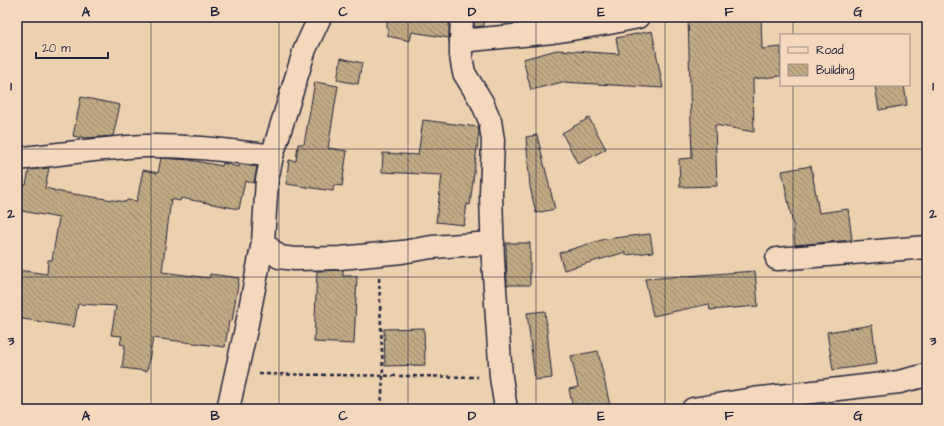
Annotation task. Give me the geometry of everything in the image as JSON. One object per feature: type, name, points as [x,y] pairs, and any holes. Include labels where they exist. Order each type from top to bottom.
[{"type":"street","points":[[228,409],[246,330],[263,242],[267,180],[272,156],[305,49],[320,17]]},
{"type":"street","points":[[462,17],[461,57],[464,73],[482,102],[490,121],[493,140],[491,194],[493,243],[501,377],[506,409]]},
{"type":"street","points":[[461,41],[553,32],[638,17]]},
{"type":"street","points":[[17,159],[145,146],[192,147],[272,156]]},
{"type":"street","points":[[263,242],[279,257],[295,259],[340,258],[432,247],[493,243]]},
{"type":"street","points":[[777,260],[927,247]]},
{"type":"street","points":[[693,409],[753,399],[899,382],[927,375]]},
{"type":"path","points":[[378,254],[383,376],[381,409]]},
{"type":"path","points":[[235,373],[501,377]]},
{"type":"building","points":[[387,17],[449,17],[449,38],[412,32],[410,41],[388,36]]},
{"type":"building","points":[[474,17],[484,17],[484,26],[474,27]]},
{"type":"building","points":[[688,17],[761,17],[762,49],[780,47],[780,76],[753,79],[754,132],[715,125],[717,186],[680,187],[679,159],[692,158]]},
{"type":"building","points":[[652,31],[663,88],[562,82],[531,90],[523,59],[557,50],[619,54],[616,38]]},
{"type":"building","points":[[341,58],[362,63],[358,84],[337,80]]},
{"type":"building","points":[[315,82],[338,86],[328,148],[347,151],[342,186],[334,185],[333,191],[286,184],[289,160],[296,161],[298,144],[304,144]]},
{"type":"building","points":[[875,86],[904,86],[907,105],[879,110]]},
{"type":"building","points":[[81,97],[120,105],[113,136],[86,138],[73,136]]},
{"type":"building","points":[[589,118],[606,149],[578,164],[562,133]]},
{"type":"building","points":[[423,120],[478,127],[479,132],[470,205],[467,204],[464,225],[436,222],[442,175],[382,172],[383,153],[418,155]]},
{"type":"building","points":[[537,135],[555,209],[536,213],[530,187],[526,137]]},
{"type":"building","points":[[161,158],[190,160],[222,166],[223,163],[239,167],[239,164],[257,167],[254,183],[245,181],[239,209],[181,198],[180,201],[171,199],[162,272],[209,278],[210,274],[239,278],[232,321],[229,321],[225,347],[153,338],[147,371],[122,368],[125,345],[120,344],[122,336],[111,335],[116,306],[78,304],[74,327],[17,318],[17,270],[47,274],[48,260],[52,260],[59,218],[17,210],[17,183],[26,185],[29,170],[49,168],[45,188],[54,191],[126,202],[127,200],[137,201],[143,170],[158,173]]},
{"type":"building","points":[[811,166],[819,213],[848,209],[852,240],[795,245],[793,225],[782,171]]},
{"type":"building","points":[[650,234],[653,252],[626,255],[626,252],[564,270],[559,253],[605,239]]},
{"type":"building","points":[[506,243],[530,243],[530,285],[507,285]]},
{"type":"building","points":[[343,270],[343,276],[357,276],[354,344],[314,342],[317,271]]},
{"type":"building","points":[[755,271],[758,306],[710,310],[709,304],[653,316],[645,279]]},
{"type":"building","points":[[545,311],[552,378],[535,380],[527,313]]},
{"type":"building","points":[[872,325],[877,364],[833,370],[827,332]]},
{"type":"building","points":[[424,328],[425,365],[385,366],[384,329]]},
{"type":"building","points":[[598,351],[610,406],[594,409],[573,409],[569,389],[578,387],[571,356]]}]
